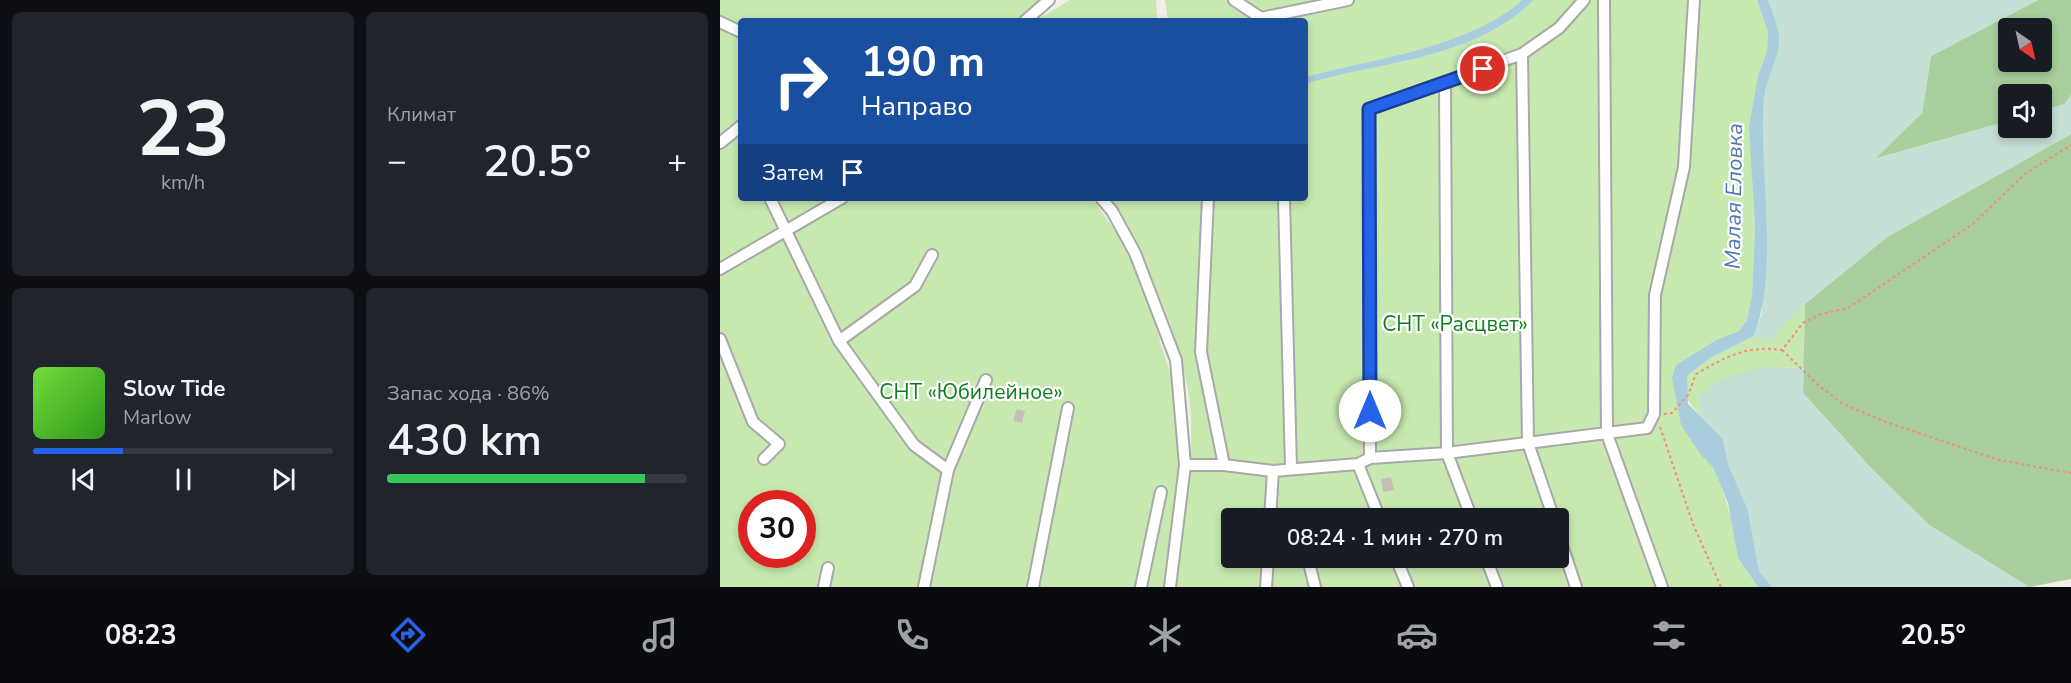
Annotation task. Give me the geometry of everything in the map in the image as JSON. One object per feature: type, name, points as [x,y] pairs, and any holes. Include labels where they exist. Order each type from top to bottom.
[{"type":"street","points":[[1028,18],[1048,0]]},
{"type":"street","points":[[1233,0],[1261,18],[1348,0]]},
{"type":"street","points":[[1370,458],[1369,109],[1445,84],[1522,54],[1559,28],[1584,0]]},
{"type":"street","points":[[1604,0],[1607,434],[1662,587]]},
{"type":"street","points":[[1185,465],[1224,465],[1273,471],[1358,464],[1370,458],[1447,453],[1647,428],[1654,414],[1655,295],[1684,167],[1694,0]]},
{"type":"street","points":[[720,22],[738,31]]},
{"type":"street","points":[[1522,54],[1528,443],[1550,508]]},
{"type":"street","points":[[1445,84],[1447,453],[1468,508]]},
{"type":"street","points":[[720,143],[738,131]]},
{"type":"street","points":[[771,201],[839,341],[914,445],[948,470]]},
{"type":"street","points":[[720,269],[837,201]]},
{"type":"street","points":[[1104,201],[1112,211],[1135,253],[1176,360],[1185,465],[1170,587]]},
{"type":"street","points":[[1208,201],[1201,352],[1224,465]]},
{"type":"street","points":[[1284,201],[1291,468]]},
{"type":"street","points":[[839,341],[915,286],[932,255]]},
{"type":"street","points":[[720,339],[753,422],[779,444],[764,459]]},
{"type":"street","points":[[924,587],[948,470],[986,380]]},
{"type":"street","points":[[1033,587],[1068,408]]},
{"type":"street","points":[[1358,464],[1376,508]]},
{"type":"street","points":[[1271,508],[1273,471]]},
{"type":"street","points":[[1142,587],[1161,492]]},
{"type":"street","points":[[1569,566],[1576,587]]},
{"type":"street","points":[[824,587],[828,568]]},
{"type":"street","points":[[1266,587],[1267,568]]},
{"type":"street","points":[[1310,568],[1315,587]]},
{"type":"street","points":[[1400,568],[1408,587]]},
{"type":"street","points":[[1490,568],[1497,587]]},
{"type":"path","points":[[1782,350],[1803,323],[1821,314],[1848,308],[1973,224],[2025,174],[2071,145]]},
{"type":"path","points":[[1672,413],[1688,395],[1696,374],[1730,355],[1760,347],[1782,350],[1817,384],[1841,403],[1883,421],[1999,460],[2071,473]]},
{"type":"path","points":[[1654,414],[1693,524],[1721,587]]},
{"type":"green space","name":"СНТ «Юбилейное»","points":[[720,0],[1043,0],[1024,18],[738,18],[738,201],[1094,201],[1134,258],[1171,376],[1181,448],[1164,587],[720,587]]},
{"type":"green space","points":[[1070,0],[1156,0],[1157,18],[1040,18]]},
{"type":"green space","points":[[1165,0],[1522,0],[1501,16],[1449,40],[1308,76],[1308,18],[1168,18]]},
{"type":"green space","name":"СНТ «Расцвет»","points":[[1534,0],[1757,0],[1768,32],[1767,51],[1758,76],[1752,177],[1755,227],[1752,296],[1747,320],[1739,331],[1716,340],[1676,365],[1696,447],[1719,478],[1732,521],[1738,558],[1758,587],[1176,587],[1190,460],[1191,418],[1186,379],[1174,337],[1151,278],[1122,220],[1109,201],[1308,201],[1308,83],[1453,48],[1480,37],[1507,21]]},
{"type":"green space","points":[[1768,0],[2038,0],[2004,18],[1998,18],[1998,21],[1931,56],[1922,113],[1875,159],[1998,124],[1998,138],[2052,138],[2052,108],[2065,104],[2071,95],[2071,134],[1887,237],[1805,304],[1785,323],[1773,340],[1754,336],[1762,313],[1761,145],[1764,94],[1779,36]]},
{"type":"green space","points":[[2038,0],[2071,0],[2071,95],[2065,104],[2052,108],[2052,84],[1998,84],[1998,124],[1874,159],[1922,113],[1931,56],[1998,21],[1998,72],[2052,72],[2052,18],[2004,18]]},
{"type":"green space","points":[[2071,134],[2071,579],[2029,587],[1929,525],[1871,468],[1803,393],[1805,304],[1887,237]]},
{"type":"green space","points":[[1805,304],[1804,368],[1773,367],[1700,395],[1700,416],[1686,398],[1687,376],[1710,358],[1754,336],[1773,340],[1785,323]]},
{"type":"green space","points":[[1773,367],[1804,368],[1803,393],[1871,468],[1929,525],[2029,587],[1772,587],[1759,571],[1748,510],[1728,464],[1723,439],[1700,416],[1700,395],[1725,378]]},
{"type":"water","points":[[1522,0],[1534,0],[1509,20],[1482,36],[1454,47],[1426,56],[1308,83],[1308,76],[1449,40],[1501,16]]},
{"type":"water","points":[[1757,0],[1768,0],[1779,35],[1778,51],[1764,98],[1767,249],[1762,309],[1754,336],[1710,358],[1687,376],[1688,404],[1723,439],[1728,464],[1748,510],[1759,571],[1772,587],[1758,587],[1738,558],[1728,503],[1713,467],[1701,455],[1681,425],[1672,378],[1676,365],[1716,340],[1739,331],[1747,320],[1752,296],[1755,227],[1749,127],[1758,76],[1767,51],[1768,32]]},
{"type":"building","points":[[1017,409],[1025,411],[1022,423],[1013,421]]},
{"type":"building","points":[[1391,477],[1394,490],[1383,492],[1381,479]]},
{"type":"route","points":[[1370,411],[1369,109],[1483,69]]},
{"type":"water label","name":"Малая Еловка","points":[[1734,196]]}]
